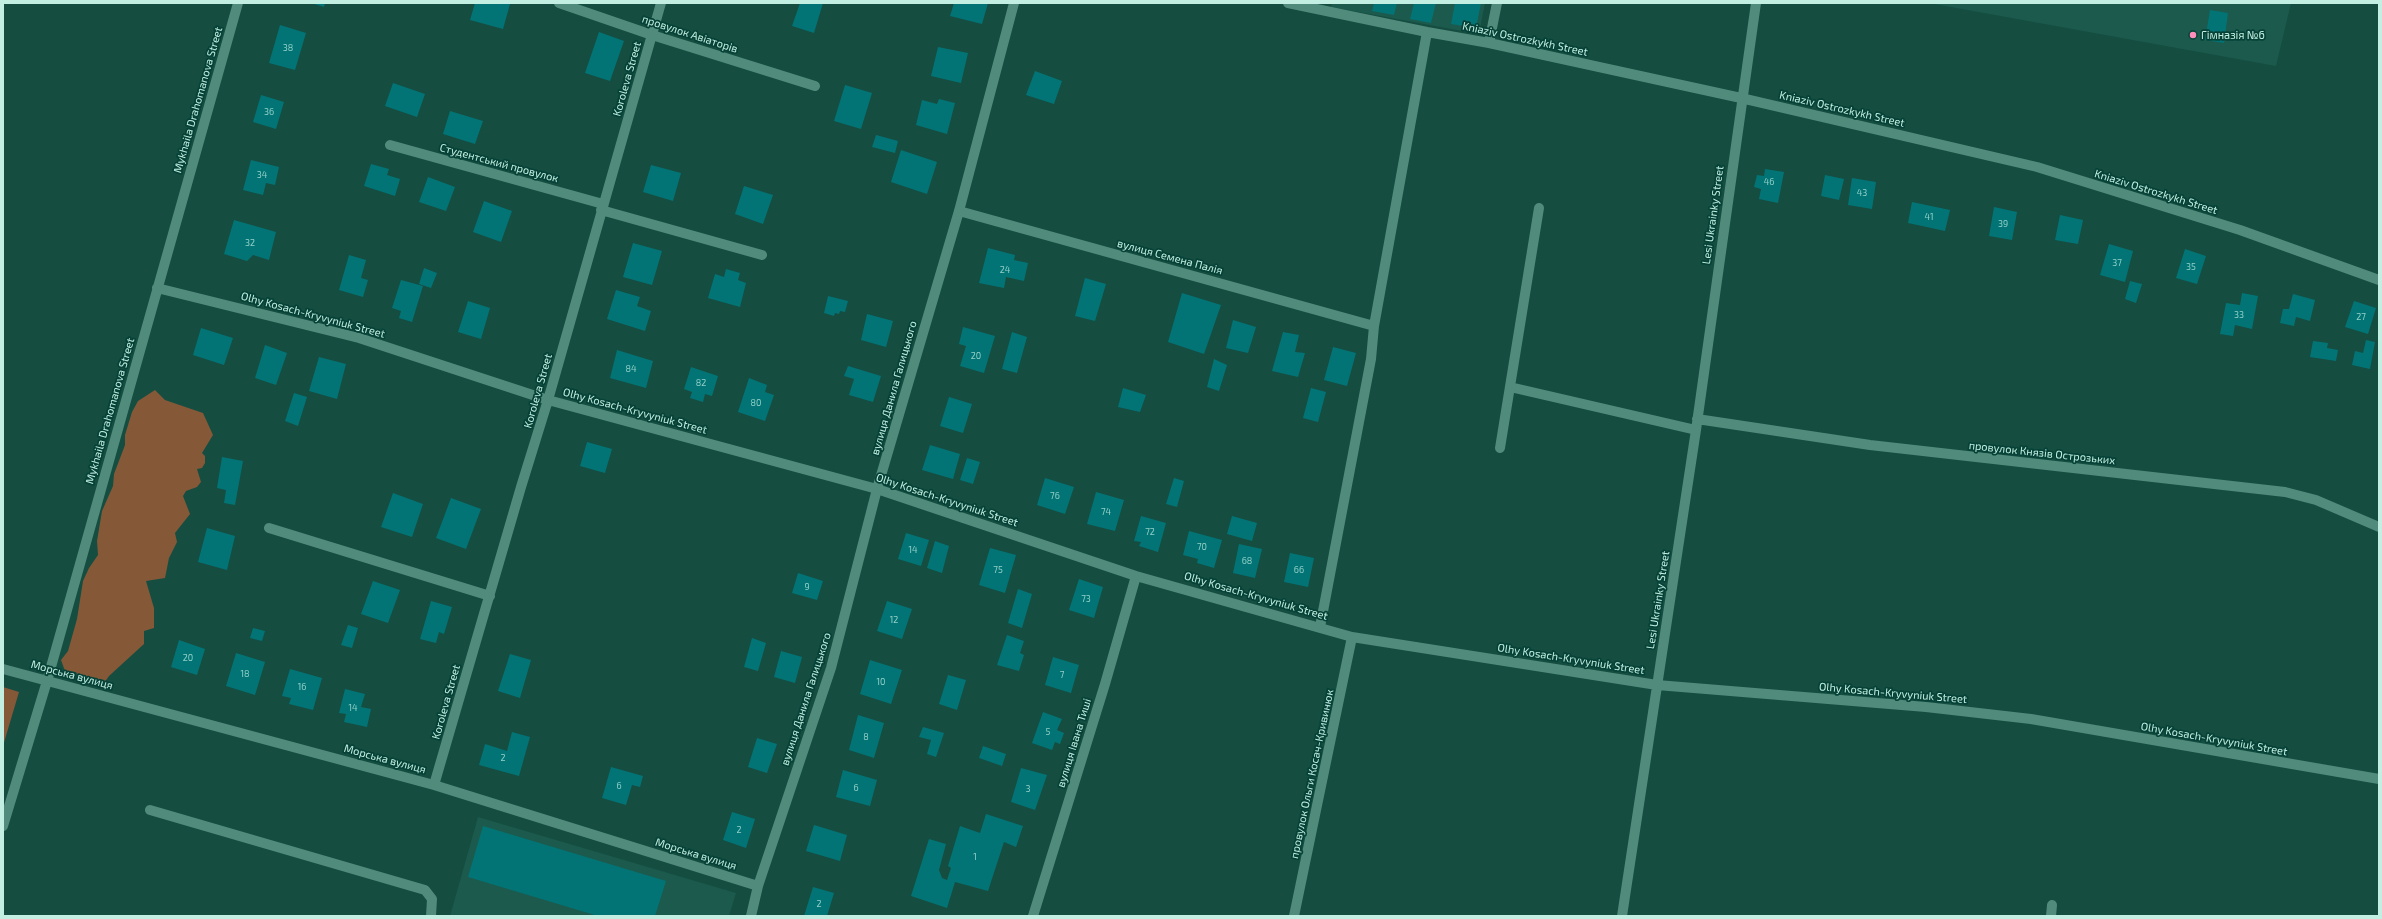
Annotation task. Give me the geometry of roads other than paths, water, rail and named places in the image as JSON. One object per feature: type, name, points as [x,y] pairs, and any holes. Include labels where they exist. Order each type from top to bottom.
[{"type":"street","name":"Mykhaila Drahomanova Street","points":[[3,826],[47,681],[238,3]]},
{"type":"street","name":"провулок Авіаторів","points":[[559,3],[652,35],[816,86]]},
{"type":"street","name":"Koroleva Street","points":[[434,785],[548,400],[661,3]]},
{"type":"street","name":"вулиця Данила Галицького","points":[[751,916],[758,886],[831,668],[877,489],[959,211],[1014,3]]},
{"type":"street","name":"Kniaziv Ostrozkykh Street","points":[[1288,3],[1427,32],[1489,43],[1742,98],[2037,168],[2240,230],[2379,280]]},
{"type":"street","points":[[1489,43],[1497,3]]},
{"type":"street","name":"Lesi Ukrainky Street","points":[[1622,916],[1696,430],[1756,3]]},
{"type":"street","points":[[1320,627],[1371,359],[1374,326],[1427,32]]},
{"type":"street","name":"Студентський провулок","points":[[390,145],[762,255]]},
{"type":"street","points":[[1500,448],[1539,208]]},
{"type":"street","name":"вулиця Семена Палія","points":[[959,211],[1374,326]]},
{"type":"street","name":"Olhy Kosach-Kryvyniuk Street","points":[[158,288],[359,338],[548,400],[877,489],[1136,576],[1352,637],[1657,685],[1926,707],[2031,720],[2379,779]]},
{"type":"street","points":[[1510,387],[1696,430]]},
{"type":"street","name":"провулок Князів Острозьких","points":[[1697,419],[1870,445],[2285,492],[2316,500],[2379,527]]},
{"type":"street","points":[[269,528],[490,596]]},
{"type":"street","name":"вулиця Івана Тиші","points":[[1033,916],[1105,684],[1136,576]]},
{"type":"street","name":"провулок Ольги Косач-Кривинюк","points":[[1294,916],[1352,637]]},
{"type":"street","name":"Морська вулиця","points":[[3,669],[434,785],[758,886]]},
{"type":"street","points":[[150,810],[425,890],[432,899],[431,916]]},
{"type":"street","points":[[2051,916],[2052,905]]},
{"type":"place","name":"Гімназія №6","points":[[2193,35]]}]
